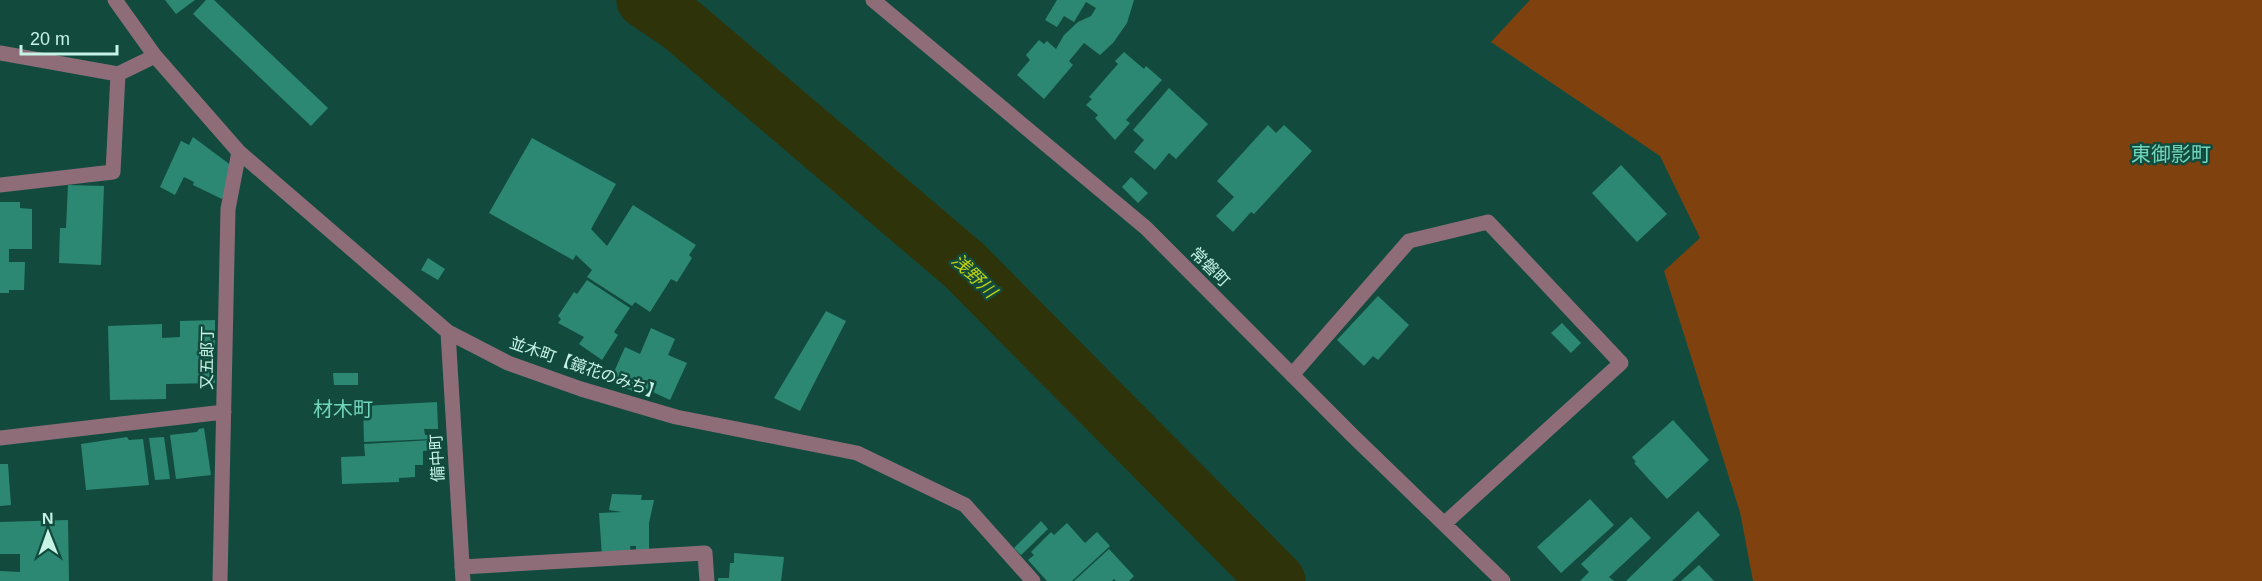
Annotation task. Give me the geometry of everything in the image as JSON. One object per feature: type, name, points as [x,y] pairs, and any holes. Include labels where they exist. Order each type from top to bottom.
[{"type":"street","name":"並木町【鏡花のみち】","points":[[115,0],[155,56],[239,152],[448,332],[508,363],[623,402],[676,417],[857,453],[965,505],[1033,581]]},
{"type":"street","name":"常磐町","points":[[873,0],[1146,228],[1292,375],[1503,581]]},
{"type":"street","points":[[0,53],[118,74],[155,56]]},
{"type":"street","points":[[0,185],[113,172],[118,74]]},
{"type":"street","name":"又五郎丁","points":[[0,438],[224,412],[228,209],[239,152]]},
{"type":"street","points":[[1292,375],[1409,241],[1488,222],[1621,363],[1444,524]]},
{"type":"street","name":"備中町","points":[[448,332],[462,574]]},
{"type":"street","points":[[220,581],[224,412]]},
{"type":"street","points":[[462,574],[705,553],[707,581]]},
{"type":"shaded area","points":[[1530,0],[2262,0],[2262,581],[1753,581],[1740,512],[1664,271],[1700,238],[1660,156],[1491,42]]},
{"type":"building","points":[[165,0],[195,0],[176,14]]},
{"type":"building","points":[[206,0],[214,0],[328,108],[311,126],[193,14]]},
{"type":"building","points":[[1057,0],[1134,0],[1127,23],[1113,43],[1100,55],[1084,43],[1069,61],[1073,65],[1044,99],[1017,75],[1030,60],[1026,55],[1039,40],[1044,44],[1047,41],[1056,49],[1064,35],[1078,22],[1091,16],[1096,8],[1086,2],[1074,22],[1064,16],[1057,27],[1045,20]]},
{"type":"building","points":[[1124,52],[1144,69],[1146,66],[1162,80],[1126,120],[1130,123],[1115,140],[1095,118],[1098,115],[1086,105],[1092,99],[1089,97],[1118,64],[1115,61]]},
{"type":"building","points":[[1169,88],[1208,124],[1176,159],[1169,153],[1155,170],[1134,152],[1144,140],[1133,130]]},
{"type":"building","points":[[1268,125],[1276,133],[1284,125],[1312,151],[1254,214],[1251,212],[1233,232],[1216,216],[1234,197],[1217,181]]},
{"type":"building","points":[[193,137],[236,169],[222,199],[193,185],[194,182],[184,177],[175,195],[160,187],[181,141],[189,145]]},
{"type":"building","points":[[532,138],[616,184],[591,229],[607,246],[633,205],[696,245],[689,255],[692,258],[677,282],[671,279],[650,312],[635,302],[632,306],[587,277],[592,270],[576,255],[573,260],[489,213]]},
{"type":"building","points":[[1621,165],[1667,214],[1637,242],[1592,193]]},
{"type":"building","points":[[1131,177],[1148,193],[1138,203],[1122,187]]},
{"type":"building","points":[[68,185],[104,186],[101,265],[59,263],[60,228],[66,228]]},
{"type":"building","points":[[0,202],[20,202],[20,208],[32,209],[32,249],[9,249],[9,262],[25,262],[24,290],[9,290],[9,293],[0,293]]},
{"type":"building","points":[[428,258],[445,269],[438,280],[421,270]]},
{"type":"building","points":[[587,280],[630,308],[614,332],[618,335],[602,360],[579,344],[584,337],[558,323],[561,319],[558,316],[574,292],[577,294]]},
{"type":"building","points":[[1378,296],[1409,325],[1378,360],[1373,356],[1364,366],[1337,340]]},
{"type":"building","points":[[826,311],[846,321],[800,411],[774,398]]},
{"type":"building","points":[[215,320],[215,383],[166,384],[166,399],[110,400],[108,326],[162,324],[162,338],[180,337],[180,321]]},
{"type":"building","points":[[1562,323],[1581,343],[1571,353],[1551,333]]},
{"type":"building","points":[[651,328],[675,339],[668,355],[687,363],[670,400],[640,386],[637,393],[610,381],[625,347],[640,354]]},
{"type":"building","points":[[333,373],[358,373],[358,385],[334,385]]},
{"type":"building","points":[[437,402],[438,429],[424,429],[425,435],[432,435],[432,439],[364,442],[363,406]]},
{"type":"building","points":[[1673,420],[1709,460],[1667,499],[1634,463],[1636,462],[1632,457]]},
{"type":"building","points":[[204,428],[211,475],[176,479],[170,435],[197,432]]},
{"type":"building","points":[[127,437],[129,440],[143,439],[149,485],[86,490],[81,444]]},
{"type":"building","points":[[164,437],[170,479],[155,480],[149,438]]},
{"type":"building","points":[[433,440],[433,450],[423,451],[423,465],[415,465],[415,477],[399,478],[399,482],[342,484],[341,457],[365,456],[364,444]]},
{"type":"building","points":[[434,449],[440,449],[441,460],[435,460]]},
{"type":"building","points":[[0,464],[8,464],[11,505],[0,506]]},
{"type":"building","points":[[612,494],[642,495],[641,500],[654,500],[649,523],[649,554],[636,552],[636,546],[630,546],[631,554],[602,556],[599,513],[622,512],[609,510]]},
{"type":"building","points":[[1590,499],[1614,525],[1561,573],[1537,547]]},
{"type":"building","points":[[1698,511],[1720,535],[1672,581],[1626,581]]},
{"type":"building","points":[[1631,517],[1651,538],[1609,577],[1614,581],[1580,581],[1589,572],[1581,564]]},
{"type":"building","points":[[68,520],[69,581],[0,581],[0,571],[20,572],[20,554],[0,554],[0,522]]},
{"type":"building","points":[[1041,521],[1048,529],[1021,555],[1014,548]]},
{"type":"building","points":[[1067,523],[1085,543],[1097,532],[1110,546],[1072,581],[1047,581],[1028,560],[1034,555],[1031,552],[1051,532],[1054,535]]},
{"type":"building","points":[[1109,549],[1134,576],[1129,581],[1114,579],[1112,581],[1074,581]]},
{"type":"building","points":[[734,553],[784,557],[781,581],[718,581],[718,578],[729,578],[730,563],[734,563]]},
{"type":"building","points":[[1699,565],[1714,581],[1681,581]]},
{"type":"waterway","name":"浅野川","points":[[645,0],[682,25],[964,265],[1277,581]]},
{"type":"district","name":"東御影町","points":[[2171,154]]},
{"type":"district","name":"材木町","points":[[343,409]]}]
